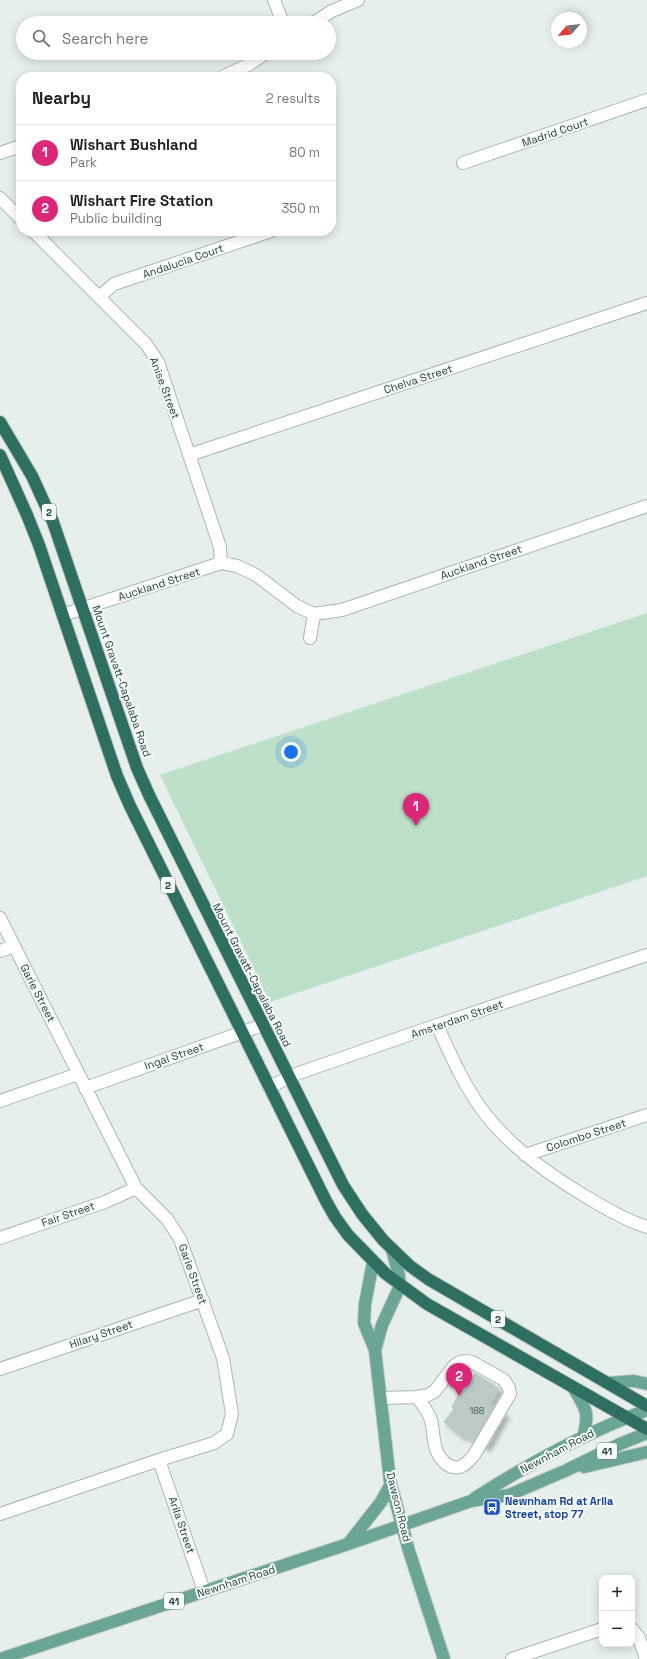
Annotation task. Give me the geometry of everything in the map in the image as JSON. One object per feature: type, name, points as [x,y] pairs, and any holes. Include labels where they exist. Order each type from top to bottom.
[{"type":"highway","name":"Mount Gravatt-Capalaba Road","points":[[0,422],[15,446],[44,500],[67,558],[135,762],[149,795],[343,1185],[362,1214],[392,1250],[410,1266],[446,1290],[647,1406]]},
{"type":"highway","name":"2","points":[[0,456],[27,515],[47,566],[117,776],[143,834],[268,1087],[335,1217],[352,1240],[373,1262],[400,1286],[426,1304],[647,1429]]},
{"type":"main road","points":[[392,1250],[399,1275],[400,1286]]},
{"type":"main road","name":"Dawson Road","points":[[373,1262],[364,1313],[364,1323],[375,1350],[391,1484],[402,1525],[444,1659]]},
{"type":"main road","name":"Dawson Road","points":[[375,1350],[382,1326],[400,1286]]},
{"type":"main road","points":[[608,1383],[634,1381],[647,1384]]},
{"type":"main road","points":[[573,1387],[586,1411],[586,1423],[583,1437]]},
{"type":"main road","name":"Newnham Road","points":[[471,1501],[503,1480],[583,1437],[626,1417],[647,1410]]},
{"type":"main road","name":"Newnham Road","points":[[0,1659],[348,1544],[471,1501],[509,1494],[567,1470],[620,1444],[647,1433]]},
{"type":"main road","points":[[567,1470],[647,1452]]},
{"type":"main road","points":[[348,1544],[381,1502],[391,1484]]},
{"type":"street","points":[[274,0],[280,16]]},
{"type":"street","points":[[324,16],[358,0]]},
{"type":"street","points":[[233,72],[256,60]]},
{"type":"street","name":"Madrid Court","points":[[463,163],[647,100]]},
{"type":"street","points":[[0,153],[16,148]]},
{"type":"street","points":[[0,198],[16,214]]},
{"type":"street","name":"Anise Street","points":[[38,236],[146,344],[158,362],[220,547],[221,563]]},
{"type":"street","name":"Andalucia Court","points":[[99,297],[114,284],[256,236]]},
{"type":"street","name":"Chelva Street","points":[[189,455],[647,303]]},
{"type":"street","name":"Auckland Street","points":[[314,614],[342,610],[647,506]]},
{"type":"street","points":[[221,563],[237,566],[256,575],[298,606],[314,614],[310,638]]},
{"type":"street","name":"Auckland Street","points":[[63,616],[221,563]]},
{"type":"street","name":"Garie Street","points":[[0,918],[136,1188],[167,1219],[180,1238],[223,1358],[232,1414],[231,1425],[227,1434],[214,1443],[0,1514]]},
{"type":"street","points":[[0,951],[14,946]]},
{"type":"street","name":"Amsterdam Street","points":[[268,1087],[289,1077],[437,1025],[647,955]]},
{"type":"street","name":"Ingal Street","points":[[85,1088],[263,1025]]},
{"type":"street","points":[[437,1025],[457,1068],[478,1104],[486,1115],[524,1155],[564,1183],[610,1211],[647,1227]]},
{"type":"street","points":[[0,1101],[78,1074]]},
{"type":"street","name":"Colombo Street","points":[[524,1155],[647,1115]]},
{"type":"street","name":"Fair Street","points":[[0,1238],[105,1202],[136,1188]]},
{"type":"street","name":"Hilary Street","points":[[0,1369],[203,1300]]},
{"type":"street","points":[[381,1398],[417,1397],[435,1391],[454,1366],[460,1362],[472,1362],[504,1380],[509,1388],[510,1394],[474,1455],[467,1463],[460,1467],[444,1462],[435,1446],[428,1412],[417,1397]]},
{"type":"street","name":"Arila Street","points":[[159,1460],[204,1591]]},
{"type":"street","points":[[512,1659],[599,1630]]},
{"type":"street","points":[[635,1633],[639,1638],[646,1659]]},
{"type":"green space","points":[[647,613],[647,876],[270,1002],[160,775]]},
{"type":"building","points":[[475,1373],[499,1389],[490,1405],[506,1414],[487,1448],[463,1435],[462,1437],[444,1422],[454,1409],[452,1407],[461,1390],[464,1391]]},
{"type":"place","name":"Wishart Bushland","points":[[416,826]]},
{"type":"place","name":"Wishart Fire Station","points":[[459,1396]]},
{"type":"place","name":"Newnham Rd at Arila Street, stop 77","points":[[492,1507]]}]
